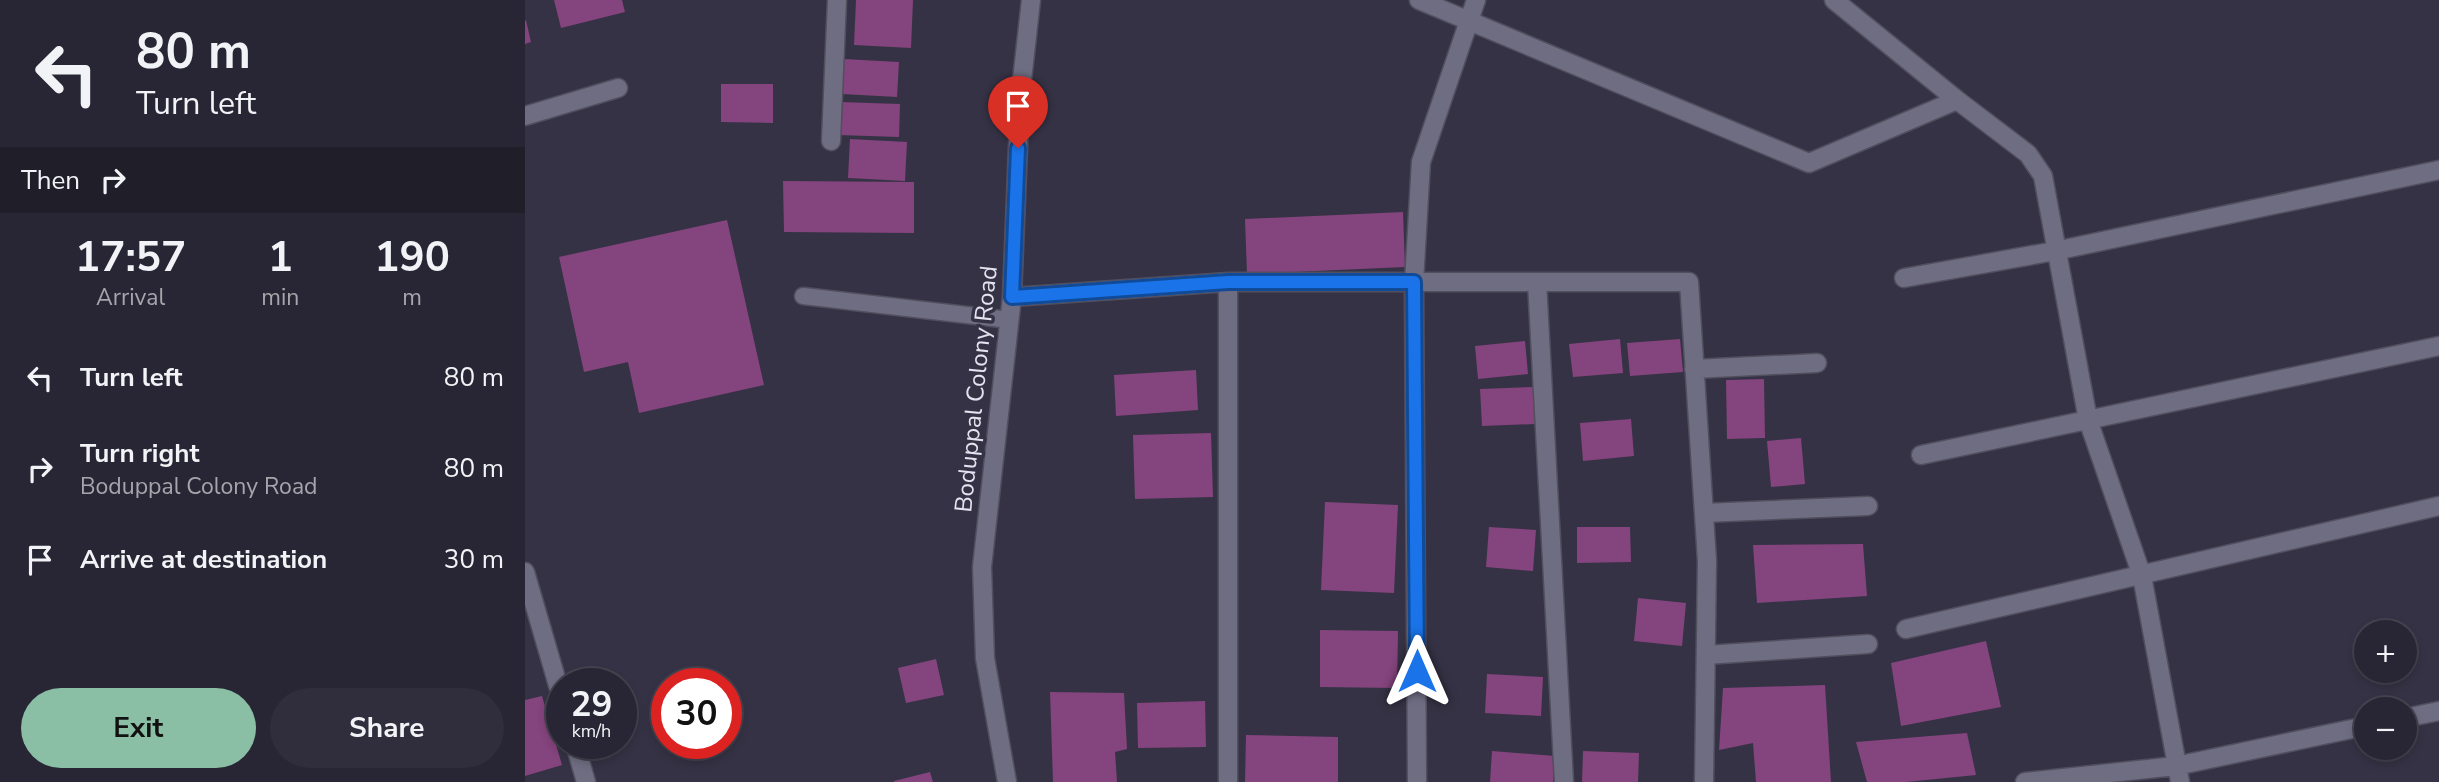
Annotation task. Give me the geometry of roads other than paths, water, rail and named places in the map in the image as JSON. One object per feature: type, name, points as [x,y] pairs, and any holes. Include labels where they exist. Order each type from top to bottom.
[{"type":"street","points":[[831,141],[837,0]]},
{"type":"street","name":"Boduppal Colony Road","points":[[1007,782],[985,658],[982,567],[1012,297],[1020,98],[1031,0]]},
{"type":"street","points":[[1419,0],[1808,163],[1957,100]]},
{"type":"street","points":[[1417,782],[1414,282],[1421,162],[1476,0]]},
{"type":"street","points":[[1834,0],[2028,154],[2036,162],[2043,176],[2088,420],[2142,576],[2178,774]]},
{"type":"street","points":[[525,116],[618,88]]},
{"type":"street","points":[[1903,278],[2055,251],[2439,170]]},
{"type":"street","points":[[1012,297],[1228,282],[1689,282],[1707,561],[1704,782]]},
{"type":"street","points":[[1228,282],[1228,782]]},
{"type":"street","points":[[1537,282],[1564,782]]},
{"type":"street","points":[[1921,455],[2439,346]]},
{"type":"street","points":[[1694,369],[1817,363]]},
{"type":"street","points":[[1704,513],[1868,506]]},
{"type":"street","points":[[1906,629],[2439,506]]},
{"type":"street","points":[[525,572],[530,610],[551,668]]},
{"type":"street","points":[[1706,655],[1868,644]]},
{"type":"street","points":[[2417,716],[2439,711]]},
{"type":"street","points":[[2025,782],[2178,774],[2354,729]]},
{"type":"street","points":[[577,759],[581,781]]},
{"type":"lane","points":[[803,296],[1010,320]]}]
